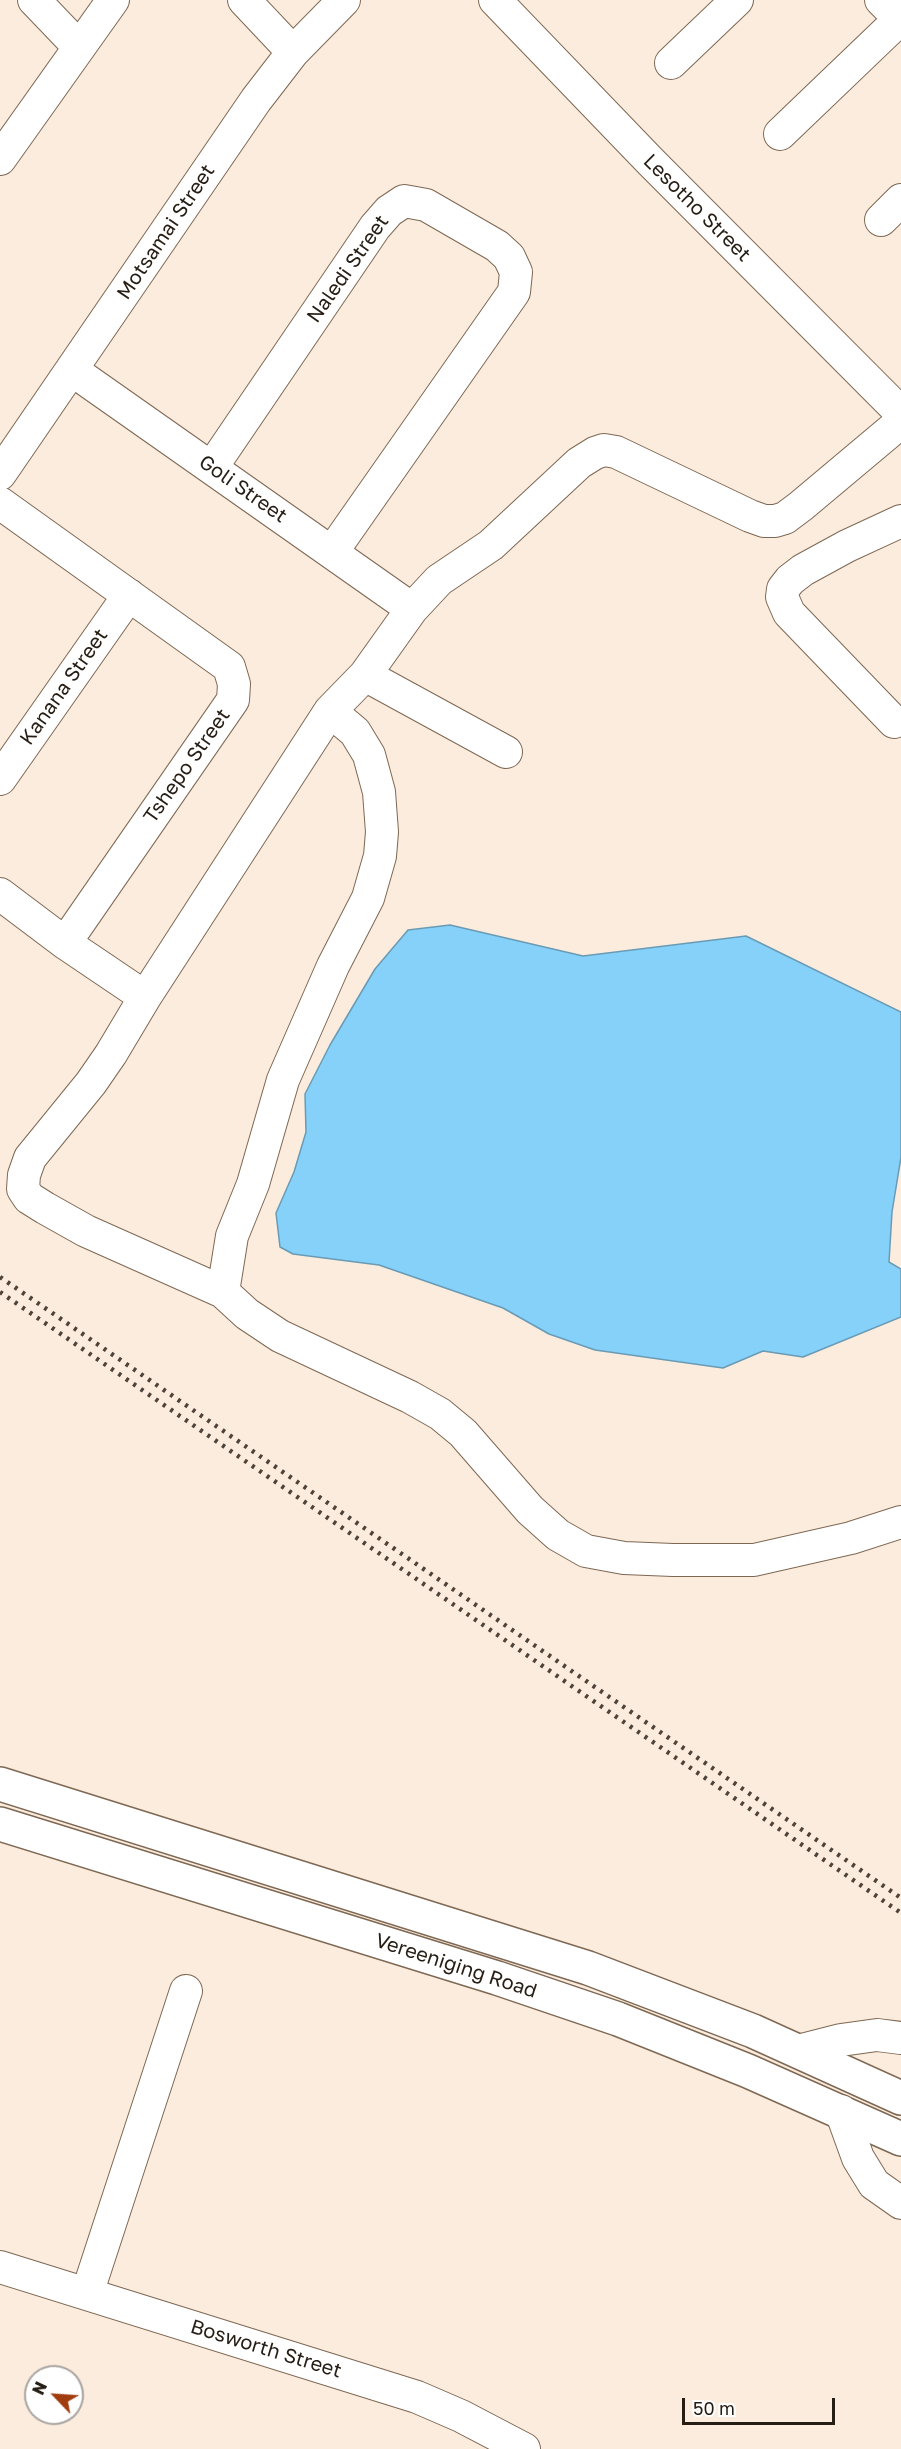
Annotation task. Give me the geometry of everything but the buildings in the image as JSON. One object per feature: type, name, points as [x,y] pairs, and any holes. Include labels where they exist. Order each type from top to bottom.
[{"type":"main road","name":"Vereeniging Road","points":[[0,1784],[588,1968],[753,2031],[901,2098]]},
{"type":"main road","name":"Vereeniging Road","points":[[0,1824],[474,1971],[618,2019],[728,2062],[901,2139]]},
{"type":"street","points":[[34,0],[79,47]]},
{"type":"street","points":[[0,159],[113,0]]},
{"type":"street","points":[[244,0],[293,52]]},
{"type":"street","name":"Motsamai Street","points":[[0,474],[256,100],[293,52],[344,0]]},
{"type":"street","name":"Lesotho Street","points":[[495,0],[658,169],[901,413]]},
{"type":"street","points":[[671,63],[737,0]]},
{"type":"street","points":[[780,134],[894,13]]},
{"type":"street","name":"Naledi Street","points":[[212,467],[375,226],[389,211],[404,201],[426,205],[497,246],[509,257],[516,272],[514,292],[332,552]]},
{"type":"street","name":"Goli Street","points":[[72,370],[412,609]]},
{"type":"street","points":[[901,422],[801,506],[785,518],[775,521],[764,521],[750,516],[616,452],[604,450],[595,453],[579,463],[491,545],[439,580],[412,609],[365,675],[330,711],[145,997],[111,1054],[91,1083],[30,1158],[24,1175],[23,1189],[29,1198],[86,1231],[223,1292],[247,1314],[280,1336],[410,1397],[440,1414],[463,1433],[530,1510],[558,1535],[586,1551],[600,1555],[673,1560],[754,1560],[851,1538],[901,1522]]},
{"type":"street","name":"Tshepo Street","points":[[0,503],[229,667],[234,684],[233,700],[65,943]]},
{"type":"street","points":[[894,722],[789,613],[782,597],[783,589],[790,580],[803,570],[901,521]]},
{"type":"street","name":"Kanana Street","points":[[0,779],[129,595]]},
{"type":"street","points":[[365,675],[506,752]]},
{"type":"street","points":[[223,1292],[226,1261],[232,1236],[254,1184],[283,1080],[333,966],[368,898],[380,856],[382,832],[379,792],[369,754],[356,732],[330,711]]},
{"type":"street","points":[[0,894],[65,943],[145,997]]},
{"type":"street","points":[[87,2294],[186,1991]]},
{"type":"street","points":[[798,2051],[877,2034],[901,2038]]},
{"type":"street","points":[[841,2111],[858,2158],[874,2184],[901,2202]]},
{"type":"street","name":"Bosworth Street","points":[[0,2267],[417,2397],[461,2416],[524,2449]]},
{"type":"water","points":[[450,925],[583,956],[746,936],[901,1012],[901,1157],[892,1212],[889,1262],[901,1269],[901,1317],[803,1357],[763,1351],[723,1368],[595,1350],[549,1334],[503,1308],[379,1265],[293,1254],[280,1247],[276,1213],[294,1172],[306,1132],[305,1094],[330,1045],[375,969],[408,930]]},
{"type":"railway","points":[[0,1277],[901,1898]]},
{"type":"railway","points":[[0,1292],[901,1913]]}]
